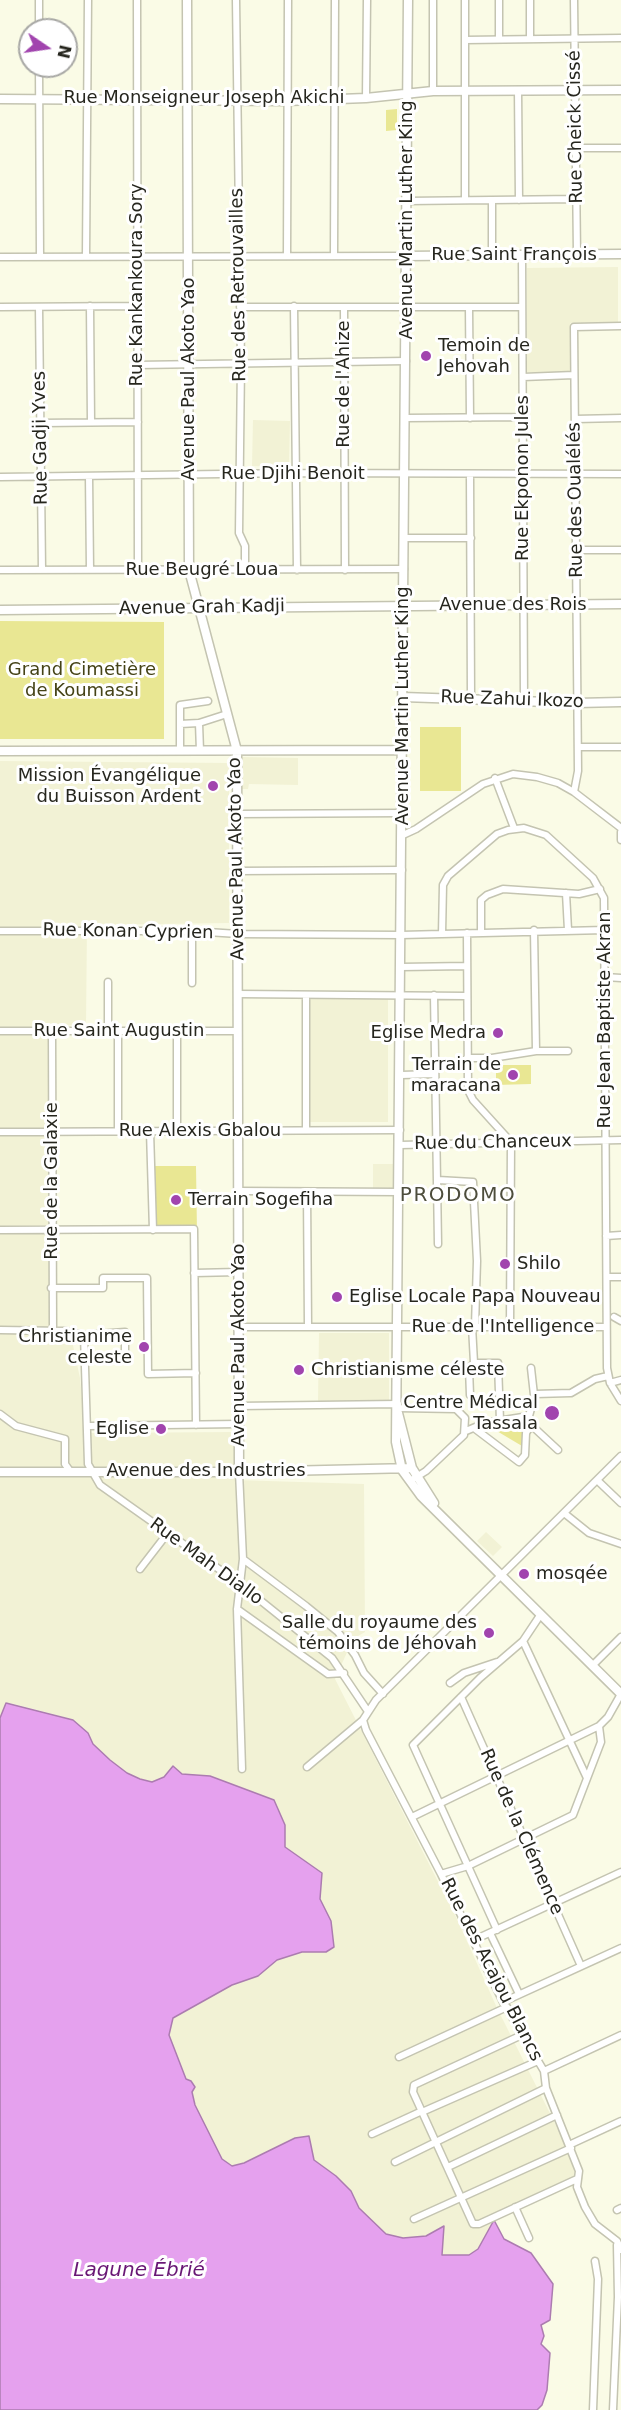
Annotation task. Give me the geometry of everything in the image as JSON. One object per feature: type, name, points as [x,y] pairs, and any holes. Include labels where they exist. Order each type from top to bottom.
[{"type":"street","points":[[39,0],[39,18]]},
{"type":"street","points":[[86,256],[88,0]]},
{"type":"street","name":"Rue Kankankoura Sory","points":[[137,0],[138,570]]},
{"type":"street","name":"Avenue Paul Akoto Yao","points":[[187,0],[186,364],[189,570],[237,751],[239,1472]]},
{"type":"street","name":"Rue des Retrouvailles","points":[[236,0],[241,363],[239,533],[245,546],[245,570]]},
{"type":"street","points":[[287,256],[288,0]]},
{"type":"street","points":[[334,255],[335,0]]},
{"type":"street","points":[[366,98],[367,0]]},
{"type":"street","name":"Avenue Martin Luther King","points":[[408,0],[398,1408],[407,1469],[421,1496],[439,1511],[621,1694]]},
{"type":"street","points":[[433,0],[433,91]]},
{"type":"street","points":[[465,0],[465,200]]},
{"type":"street","points":[[499,0],[499,39]]},
{"type":"street","points":[[530,0],[530,39]]},
{"type":"street","name":"Rue Cheick Cissé","points":[[574,0],[577,254]]},
{"type":"street","points":[[465,40],[621,38]]},
{"type":"street","points":[[39,78],[40,256]]},
{"type":"street","points":[[518,90],[519,200]]},
{"type":"street","name":"Rue Monseigneur Joseph Akichi","points":[[0,99],[286,100],[366,98],[433,91],[621,90]]},
{"type":"street","points":[[576,148],[621,148]]},
{"type":"street","points":[[407,201],[576,199]]},
{"type":"street","points":[[492,200],[492,255]]},
{"type":"street","name":"Rue Saint François","points":[[406,256],[621,254]]},
{"type":"street","name":"Rue Ekponon Jules","points":[[522,255],[524,702]]},
{"type":"street","points":[[0,257],[406,256]]},
{"type":"street","points":[[90,306],[91,422]]},
{"type":"street","points":[[0,307],[137,306]]},
{"type":"street","points":[[294,306],[297,570]]},
{"type":"street","name":"Rue Gadji Yves","points":[[39,307],[42,570]]},
{"type":"street","points":[[240,307],[522,307]]},
{"type":"street","name":"Rue de l'Ahize","points":[[344,307],[345,570]]},
{"type":"street","points":[[470,307],[470,418]]},
{"type":"street","name":"Rue des Oualélés","points":[[574,792],[578,771],[578,703],[574,327],[621,326]]},
{"type":"street","points":[[138,364],[406,362]]},
{"type":"street","points":[[523,377],[574,375]]},
{"type":"street","points":[[406,418],[523,417]]},
{"type":"street","points":[[575,419],[621,418]]},
{"type":"street","points":[[41,423],[138,422]]},
{"type":"street","name":"Rue Djihi Benoit","points":[[0,477],[296,473],[621,474]]},
{"type":"street","points":[[470,474],[471,698]]},
{"type":"street","points":[[89,476],[90,570]]},
{"type":"street","points":[[405,538],[471,538]]},
{"type":"street","points":[[576,550],[621,550]]},
{"type":"street","name":"Rue Beugré Loua","points":[[0,570],[405,569]]},
{"type":"street","name":"Avenue des Rois","points":[[404,605],[621,604]]},
{"type":"street","name":"Avenue Grah Kadji","points":[[0,610],[404,605]]},
{"type":"street","name":"Rue Zahui Ikozo","points":[[404,697],[524,702],[621,702]]},
{"type":"street","points":[[180,751],[180,705],[208,701]]},
{"type":"street","points":[[180,724],[199,723],[227,714]]},
{"type":"street","points":[[199,723],[200,751]]},
{"type":"street","points":[[578,747],[621,747]]},
{"type":"street","points":[[0,751],[403,750]]},
{"type":"street","points":[[403,835],[495,778],[513,774],[537,777],[574,792],[621,830],[621,840]]},
{"type":"street","points":[[442,933],[443,885],[447,876],[497,834],[514,828],[495,778]]},
{"type":"street","points":[[237,814],[403,813]]},
{"type":"street","name":"Rue Jean Baptiste Akran","points":[[514,828],[536,830],[546,835],[586,871],[604,898],[606,1328],[608,1376],[621,1401]]},
{"type":"street","points":[[237,871],[402,870]]},
{"type":"street","points":[[482,932],[481,900],[502,889],[579,894],[600,889]]},
{"type":"street","points":[[566,893],[567,930]]},
{"type":"street","points":[[534,930],[536,1051]]},
{"type":"street","name":"Rue Konan Cyprien","points":[[0,931],[192,931],[238,934],[401,935],[605,930]]},
{"type":"street","points":[[192,931],[192,983]]},
{"type":"street","points":[[467,933],[467,1058],[470,1096],[511,1142],[510,1326]]},
{"type":"street","points":[[401,967],[468,966]]},
{"type":"street","points":[[605,977],[621,978]]},
{"type":"street","points":[[108,982],[108,1031]]},
{"type":"street","points":[[238,994],[466,996]]},
{"type":"street","points":[[306,995],[306,1130]]},
{"type":"street","points":[[434,995],[438,1244]]},
{"type":"street","name":"Rue Saint Augustin","points":[[0,1031],[238,1030]]},
{"type":"street","name":"Rue de la Galaxie","points":[[52,1031],[51,1288],[53,1330]]},
{"type":"street","points":[[118,1031],[118,1131]]},
{"type":"street","points":[[177,1031],[177,1131]]},
{"type":"street","points":[[435,1035],[467,1035]]},
{"type":"street","points":[[467,1058],[492,1058],[536,1051],[568,1051]]},
{"type":"street","points":[[401,1075],[435,1074]]},
{"type":"street","name":"Rue Alexis Gbalou","points":[[0,1132],[400,1130]]},
{"type":"street","points":[[150,1131],[153,1230]]},
{"type":"street","name":"Rue du Chanceux","points":[[400,1145],[621,1140]]},
{"type":"street","points":[[438,1180],[473,1182],[477,1261],[473,1326],[474,1363]]},
{"type":"street","points":[[238,1191],[400,1192]]},
{"type":"street","points":[[307,1192],[308,1326]]},
{"type":"street","points":[[0,1230],[194,1229],[196,1425]]},
{"type":"street","points":[[606,1236],[621,1235]]},
{"type":"street","points":[[194,1273],[239,1272]]},
{"type":"street","points":[[607,1277],[621,1277]]},
{"type":"street","points":[[51,1288],[103,1288],[103,1278],[147,1278],[148,1374],[196,1373]]},
{"type":"street","points":[[614,1317],[621,1321]]},
{"type":"street","name":"Rue de l'Intelligence","points":[[238,1327],[606,1328]]},
{"type":"street","points":[[0,1330],[53,1330],[84,1335],[125,1332],[125,1358]]},
{"type":"street","points":[[84,1335],[90,1471]]},
{"type":"street","points":[[470,1395],[469,1368],[474,1363],[498,1363],[500,1421]]},
{"type":"street","points":[[414,1479],[465,1431],[500,1421],[525,1418],[530,1414],[534,1395],[531,1368]]},
{"type":"street","points":[[534,1395],[571,1393],[584,1383],[608,1376]]},
{"type":"street","points":[[610,1383],[621,1380]]},
{"type":"street","points":[[238,1406],[460,1410],[465,1418],[465,1431]]},
{"type":"street","points":[[0,1414],[16,1426],[57,1435],[65,1439],[66,1464],[70,1471]]},
{"type":"street","points":[[525,1418],[558,1450]]},
{"type":"street","points":[[89,1426],[239,1424]]},
{"type":"street","points":[[474,1428],[519,1462],[525,1455],[526,1433],[531,1425]]},
{"type":"street","points":[[307,1767],[363,1720],[367,1710],[621,1456]]},
{"type":"street","name":"Avenue des Industries","points":[[0,1472],[407,1469]]},
{"type":"street","name":"Rue Mah Diallo","points":[[90,1471],[100,1485],[240,1584],[332,1658],[367,1710]]},
{"type":"street","points":[[239,1472],[243,1559],[237,1609],[242,1769]]},
{"type":"street","points":[[597,1480],[621,1503]]},
{"type":"street","points":[[564,1513],[589,1533],[621,1544]]},
{"type":"street","points":[[140,1569],[167,1534]]},
{"type":"street","points":[[243,1559],[306,1605],[338,1632],[355,1655],[364,1673],[383,1694]]},
{"type":"street","points":[[237,1609],[328,1674],[344,1673]]},
{"type":"street","points":[[519,1994],[468,1866],[413,1745],[523,1641],[541,1614]]},
{"type":"street","points":[[593,1665],[621,1637]]},
{"type":"street","points":[[523,1641],[587,1778]]},
{"type":"street","points":[[450,1683],[464,1673],[500,1661]]},
{"type":"street","points":[[412,1817],[599,1726],[608,1717],[621,1694]]},
{"type":"street","name":"Rue de la Clémence","points":[[461,1698],[581,1966]]},
{"type":"street","name":"Rue des Acajou Blancs","points":[[363,1720],[505,2005],[544,2071],[546,2088],[579,2171],[576,2179],[580,2197],[595,2224],[617,2241],[621,2250]]},
{"type":"street","points":[[441,1874],[468,1866],[573,1815],[601,1742],[599,1726]]},
{"type":"street","points":[[474,1941],[621,1872]]},
{"type":"street","points":[[399,2057],[505,2005],[519,1994],[621,1948]]},
{"type":"street","points":[[524,2034],[414,2085],[412,2090],[472,2222],[479,2224],[576,2179]]},
{"type":"street","points":[[544,2071],[621,2035]]},
{"type":"street","points":[[372,2134],[538,2061]]},
{"type":"street","points":[[395,2162],[435,2139],[546,2088]]},
{"type":"street","points":[[448,2167],[557,2115]]},
{"type":"street","points":[[414,2219],[621,2121]]},
{"type":"street","points":[[515,2206],[529,2238]]},
{"type":"street","points":[[613,2410],[620,2295],[617,2241]]},
{"type":"street","points":[[593,2410],[598,2279],[595,2261]]},
{"type":"shaded area","points":[[618,267],[618,322],[570,323],[570,372],[527,372],[527,268]]},
{"type":"shaded area","points":[[253,420],[290,421],[289,467],[252,466]]},
{"type":"shaded area","points":[[241,757],[298,758],[298,785],[249,784],[248,789],[240,789]]},
{"type":"shaded area","points":[[0,761],[229,763],[229,923],[87,925],[86,1025],[49,1026],[49,1334],[71,1336],[80,1378],[85,1429],[92,1433],[234,1432],[235,1480],[364,1484],[365,1632],[353,1639],[335,1679],[457,1919],[497,2008],[583,2179],[494,2220],[478,2250],[469,2255],[441,2255],[443,2226],[426,2236],[403,2238],[386,2234],[359,2208],[351,2191],[336,2176],[314,2160],[309,2136],[295,2138],[244,2163],[232,2166],[222,2159],[195,2105],[169,2034],[173,2017],[232,1985],[258,1976],[277,1960],[302,1952],[326,1952],[334,1947],[331,1921],[320,1899],[322,1873],[285,1847],[285,1825],[274,1800],[210,1776],[182,1774],[174,1766],[164,1777],[152,1782],[140,1779],[127,1773],[110,1760],[93,1744],[88,1733],[73,1720],[53,1714],[10,1703],[6,1704],[0,1718]]},
{"type":"shaded area","points":[[310,997],[388,997],[388,1122],[310,1122]]},
{"type":"shaded area","points":[[373,1164],[393,1164],[393,1188],[373,1188]]},
{"type":"shaded area","points":[[319,1333],[389,1333],[389,1401],[318,1401]]},
{"type":"shaded area","points":[[486,1532],[502,1547],[493,1556],[477,1541]]},
{"type":"green space","points":[[397,109],[397,130],[386,131],[386,110]]},
{"type":"green space","name":"Grand Cimetière de Koumassi","points":[[0,621],[164,622],[164,739],[0,739]]},
{"type":"green space","points":[[420,727],[461,727],[461,791],[420,791]]},
{"type":"green space","name":"Terrain de maracana","points":[[496,1065],[531,1065],[531,1084],[496,1085]]},
{"type":"green space","name":"Terrain Sogefiha","points":[[155,1166],[196,1166],[197,1233],[155,1233]]},
{"type":"green space","points":[[527,1419],[522,1446],[485,1424]]},
{"type":"water","name":"Lagune Ébrié","points":[[6,1703],[73,1720],[88,1733],[93,1744],[110,1760],[127,1773],[140,1779],[152,1782],[164,1777],[173,1766],[182,1774],[210,1776],[274,1800],[285,1825],[285,1847],[322,1873],[320,1899],[331,1921],[334,1947],[326,1952],[302,1952],[277,1960],[258,1976],[232,1985],[173,2018],[169,2035],[186,2079],[191,2081],[195,2087],[192,2092],[195,2105],[222,2159],[232,2166],[244,2163],[295,2138],[309,2136],[314,2160],[336,2176],[351,2191],[359,2208],[386,2234],[403,2238],[426,2236],[444,2226],[442,2255],[469,2255],[478,2249],[494,2220],[504,2239],[531,2253],[553,2284],[550,2320],[541,2325],[544,2336],[541,2344],[550,2353],[547,2390],[542,2405],[537,2410],[0,2410],[0,1718]]},
{"type":"place","name":"Temoin de Jehovah","points":[[426,356]]},
{"type":"place","name":"Mission Évangélique du Buisson Ardent","points":[[213,786]]},
{"type":"place","name":"Eglise Medra","points":[[498,1033]]},
{"type":"place","name":"Terrain de maracana","points":[[513,1075]]},
{"type":"place","name":"Terrain Sogefiha","points":[[176,1200]]},
{"type":"place","name":"Shilo","points":[[505,1264]]},
{"type":"place","name":"Eglise Locale Papa Nouveau","points":[[337,1297]]},
{"type":"place","name":"Christianime celeste","points":[[144,1347]]},
{"type":"place","name":"Christianisme céleste","points":[[299,1370]]},
{"type":"place","name":"Centre Médical Tassala","points":[[552,1413]]},
{"type":"place","name":"Eglise","points":[[161,1429]]},
{"type":"place","name":"mosqée","points":[[524,1574]]},
{"type":"place","name":"Salle du royaume des témoins de Jéhovah","points":[[489,1633]]},
{"type":"district","name":"PRODOMO","points":[[458,1196]]}]
